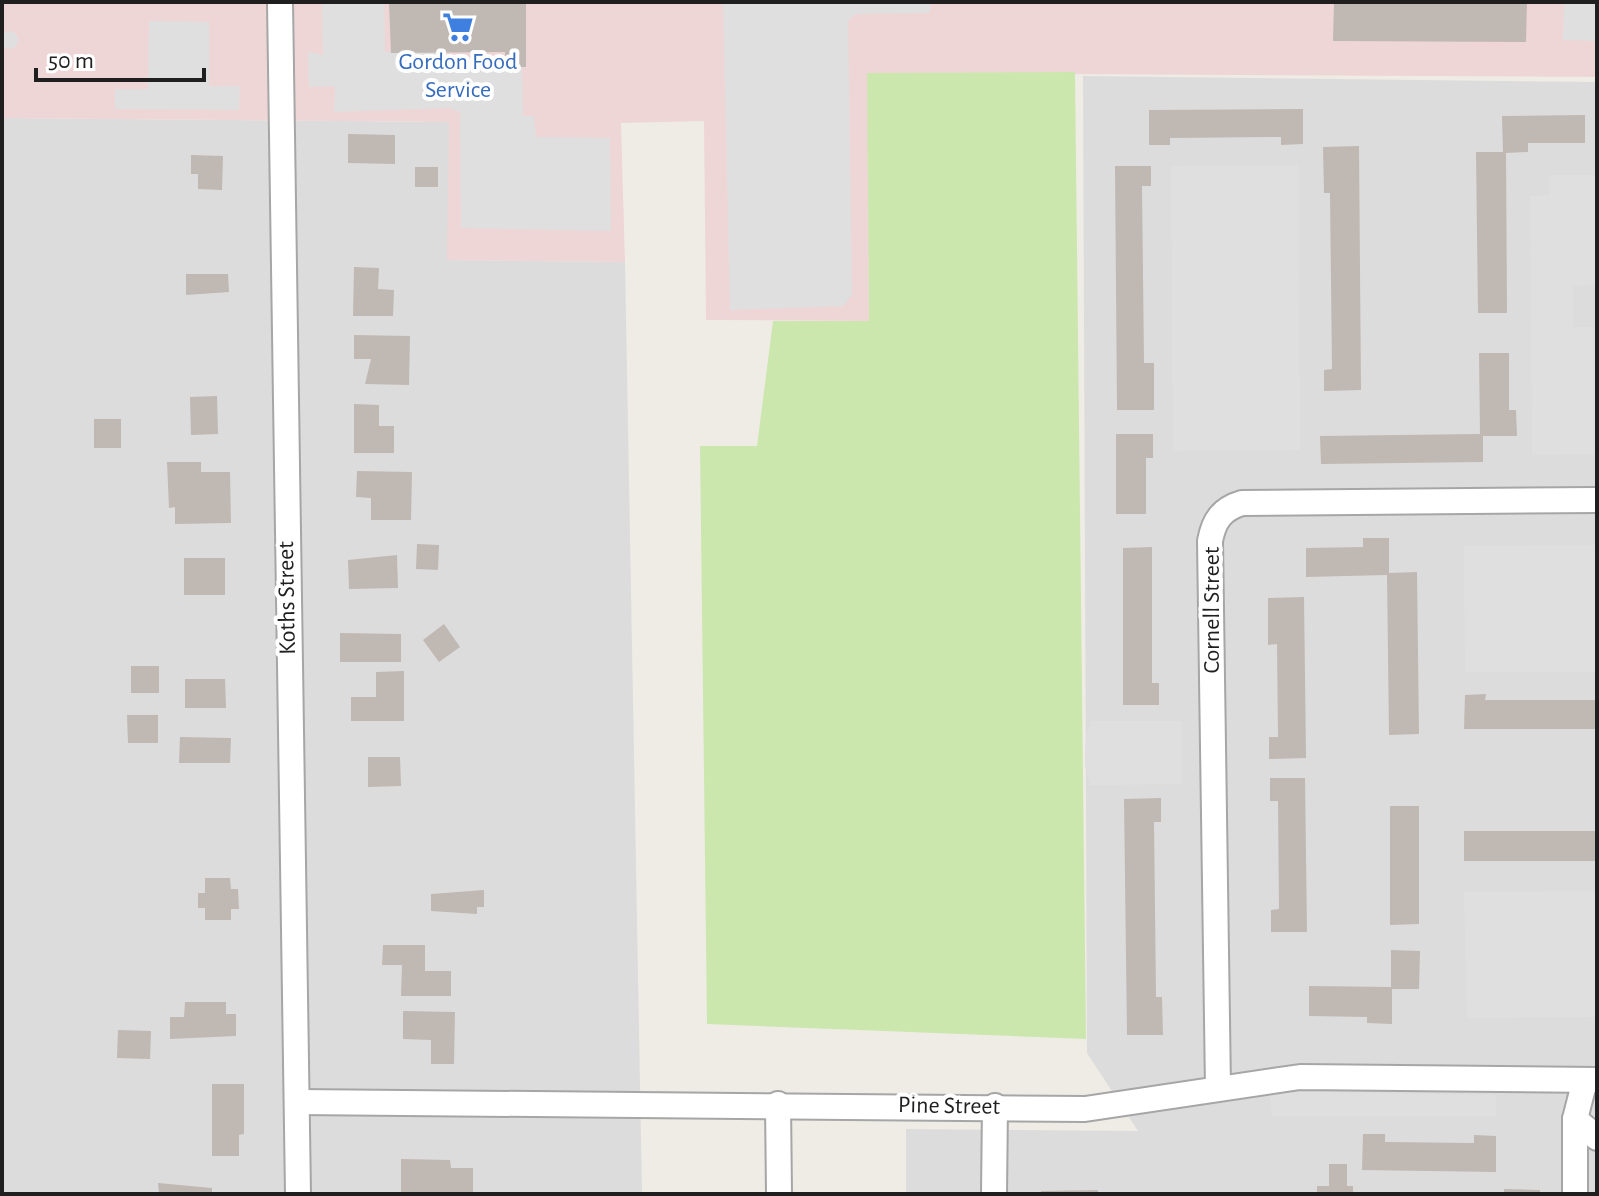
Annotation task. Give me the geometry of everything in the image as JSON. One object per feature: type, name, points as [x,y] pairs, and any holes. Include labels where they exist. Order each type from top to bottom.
[{"type":"street","name":"Koths Street","points":[[280,2],[298,1194]]},
{"type":"street","name":"Cornell Street","points":[[1218,1088],[1210,541],[1213,526],[1223,512],[1242,503],[1597,500]]},
{"type":"street","name":"Pine Street","points":[[298,1102],[1103,1108],[1300,1077],[1591,1080]]},
{"type":"street","points":[[1575,1194],[1575,1119],[1591,1080]]},
{"type":"street","points":[[778,1104],[779,1194]]},
{"type":"street","points":[[994,1194],[995,1106]]},
{"type":"street","points":[[1575,1119],[1597,1138]]},
{"type":"shaded area","points":[[2,2],[1597,2],[1597,77],[868,73],[869,321],[706,320],[704,121],[621,123],[625,262],[447,260],[449,122],[2,118]]},
{"type":"shaded area","points":[[322,2],[384,2],[385,52],[443,52],[443,68],[522,67],[523,116],[534,116],[536,137],[610,138],[611,231],[461,228],[460,112],[450,108],[334,112],[335,86],[309,87],[308,52],[323,55]]},
{"type":"shaded area","points":[[723,2],[930,2],[930,13],[855,14],[848,21],[852,294],[844,306],[730,310]]},
{"type":"shaded area","points":[[1564,2],[1597,2],[1597,41],[1563,40]]},
{"type":"shaded area","points":[[149,21],[209,22],[209,86],[240,86],[239,110],[115,109],[115,89],[148,89]]},
{"type":"shaded area","points":[[9,31],[18,40],[9,49],[0,40]]},
{"type":"shaded area","points":[[1083,76],[1597,82],[1597,1194],[906,1194],[906,1129],[1138,1131],[1087,1053]]},
{"type":"shaded area","points":[[2,118],[450,122],[448,260],[625,262],[642,1194],[2,1194]]},
{"type":"shaded area","points":[[1298,165],[1300,450],[1173,451],[1171,166]]},
{"type":"shaded area","points":[[1549,175],[1597,175],[1597,285],[1573,286],[1573,327],[1593,327],[1594,454],[1532,455],[1530,196],[1550,195]]},
{"type":"shaded area","points":[[1597,545],[1597,672],[1465,672],[1464,546]]},
{"type":"shaded area","points":[[1091,721],[1182,721],[1182,784],[1090,785],[1085,766],[1085,744]]},
{"type":"shaded area","points":[[1597,891],[1597,1017],[1467,1018],[1464,892]]},
{"type":"shaded area","points":[[1270,1094],[1496,1095],[1496,1116],[1272,1116]]},
{"type":"green space","points":[[1075,72],[1086,1039],[707,1024],[700,446],[757,446],[773,321],[869,321],[867,73]]},
{"type":"building","name":"Gordon Food Service","points":[[389,2],[526,2],[526,67],[505,67],[505,52],[391,53]]},
{"type":"building","points":[[1334,2],[1527,2],[1526,42],[1333,41]]},
{"type":"building","points":[[1303,109],[1303,144],[1281,145],[1281,137],[1170,138],[1170,145],[1149,145],[1149,110]]},
{"type":"building","points":[[1585,115],[1585,143],[1528,143],[1528,152],[1506,153],[1507,313],[1478,313],[1476,152],[1503,152],[1502,116]]},
{"type":"building","points":[[348,134],[395,135],[395,164],[348,163]]},
{"type":"building","points":[[1359,146],[1361,390],[1324,391],[1324,370],[1332,369],[1330,193],[1324,193],[1323,147]]},
{"type":"building","points":[[191,155],[223,156],[222,190],[198,189],[198,174],[191,174]]},
{"type":"building","points":[[1115,166],[1151,166],[1151,186],[1142,186],[1144,363],[1154,363],[1154,410],[1117,410]]},
{"type":"building","points":[[415,167],[438,167],[438,187],[415,187]]},
{"type":"building","points":[[354,267],[379,268],[378,289],[394,290],[393,316],[353,316]]},
{"type":"building","points":[[186,274],[228,274],[229,292],[186,295]]},
{"type":"building","points":[[354,335],[410,336],[409,385],[365,384],[371,359],[354,359]]},
{"type":"building","points":[[1479,353],[1509,353],[1509,410],[1516,410],[1517,436],[1483,436],[1483,462],[1321,464],[1320,436],[1480,434]]},
{"type":"building","points":[[217,396],[218,434],[191,435],[190,397]]},
{"type":"building","points":[[354,404],[379,405],[379,426],[394,426],[394,453],[354,453]]},
{"type":"building","points":[[94,419],[121,419],[121,448],[94,448]]},
{"type":"building","points":[[1116,434],[1153,434],[1153,458],[1146,458],[1146,514],[1116,514]]},
{"type":"building","points":[[167,462],[201,462],[201,472],[230,472],[231,523],[175,524],[175,507],[169,508]]},
{"type":"building","points":[[357,471],[412,472],[411,520],[371,520],[371,498],[356,497]]},
{"type":"building","points":[[1363,538],[1389,538],[1389,573],[1417,572],[1419,734],[1389,735],[1387,575],[1306,577],[1306,548],[1363,547]]},
{"type":"building","points":[[417,544],[439,545],[438,570],[416,569]]},
{"type":"building","points":[[1152,547],[1152,683],[1159,683],[1159,705],[1123,705],[1123,548]]},
{"type":"building","points":[[397,555],[398,588],[349,589],[348,560]]},
{"type":"building","points":[[184,558],[225,558],[225,595],[184,595]]},
{"type":"building","points":[[1304,597],[1306,758],[1269,759],[1269,737],[1278,737],[1277,644],[1268,645],[1268,598]]},
{"type":"building","points":[[444,624],[460,647],[439,662],[423,640]]},
{"type":"building","points":[[340,633],[401,634],[401,662],[340,662]]},
{"type":"building","points":[[131,666],[159,666],[159,693],[131,693]]},
{"type":"building","points":[[404,671],[404,721],[351,721],[351,697],[376,697],[376,672]]},
{"type":"building","points":[[185,679],[225,679],[226,708],[185,708]]},
{"type":"building","points":[[1486,694],[1485,700],[1597,700],[1597,729],[1464,729],[1465,695]]},
{"type":"building","points":[[127,715],[158,715],[158,743],[128,743]]},
{"type":"building","points":[[180,737],[231,738],[230,763],[179,763]]},
{"type":"building","points":[[368,757],[400,757],[401,786],[368,787]]},
{"type":"building","points":[[1270,778],[1305,778],[1307,932],[1271,932],[1271,910],[1279,909],[1278,801],[1270,801]]},
{"type":"building","points":[[1161,798],[1161,822],[1154,822],[1156,997],[1162,997],[1163,1035],[1127,1035],[1124,799]]},
{"type":"building","points":[[1390,806],[1419,806],[1419,924],[1390,925]]},
{"type":"building","points":[[1464,831],[1597,831],[1597,861],[1464,861]]},
{"type":"building","points":[[205,878],[230,878],[231,889],[238,889],[239,909],[231,909],[231,920],[205,920],[205,908],[198,908],[198,893],[205,893]]},
{"type":"building","points":[[484,890],[484,907],[477,907],[477,914],[431,911],[431,894]]},
{"type":"building","points":[[383,945],[425,945],[425,971],[451,971],[451,996],[401,996],[402,965],[382,965]]},
{"type":"building","points":[[1391,950],[1420,951],[1419,989],[1392,989],[1392,1024],[1367,1023],[1367,1017],[1309,1016],[1309,986],[1391,987]]},
{"type":"building","points":[[185,1002],[226,1002],[226,1014],[236,1014],[236,1036],[170,1039],[170,1017],[184,1017]]},
{"type":"building","points":[[403,1011],[455,1012],[454,1064],[431,1064],[431,1040],[403,1039]]},
{"type":"building","points":[[118,1030],[151,1031],[150,1059],[117,1058]]},
{"type":"building","points":[[212,1084],[244,1084],[244,1134],[239,1135],[239,1156],[212,1156]]},
{"type":"building","points":[[1363,1134],[1385,1134],[1385,1142],[1474,1143],[1474,1135],[1496,1136],[1496,1172],[1362,1170]]},
{"type":"building","points":[[401,1159],[450,1160],[451,1168],[473,1168],[473,1194],[401,1194]]},
{"type":"building","points":[[1329,1164],[1347,1164],[1347,1186],[1353,1186],[1353,1194],[1317,1194],[1317,1186],[1329,1186]]},
{"type":"building","points":[[158,1183],[212,1188],[212,1194],[159,1194]]},
{"type":"building","points":[[1504,1189],[1540,1190],[1540,1194],[1504,1194]]},
{"type":"building","points":[[1098,1190],[1098,1194],[1041,1194],[1041,1191]]},
{"type":"place","name":"Gordon Food Service","points":[[458,27]]}]
